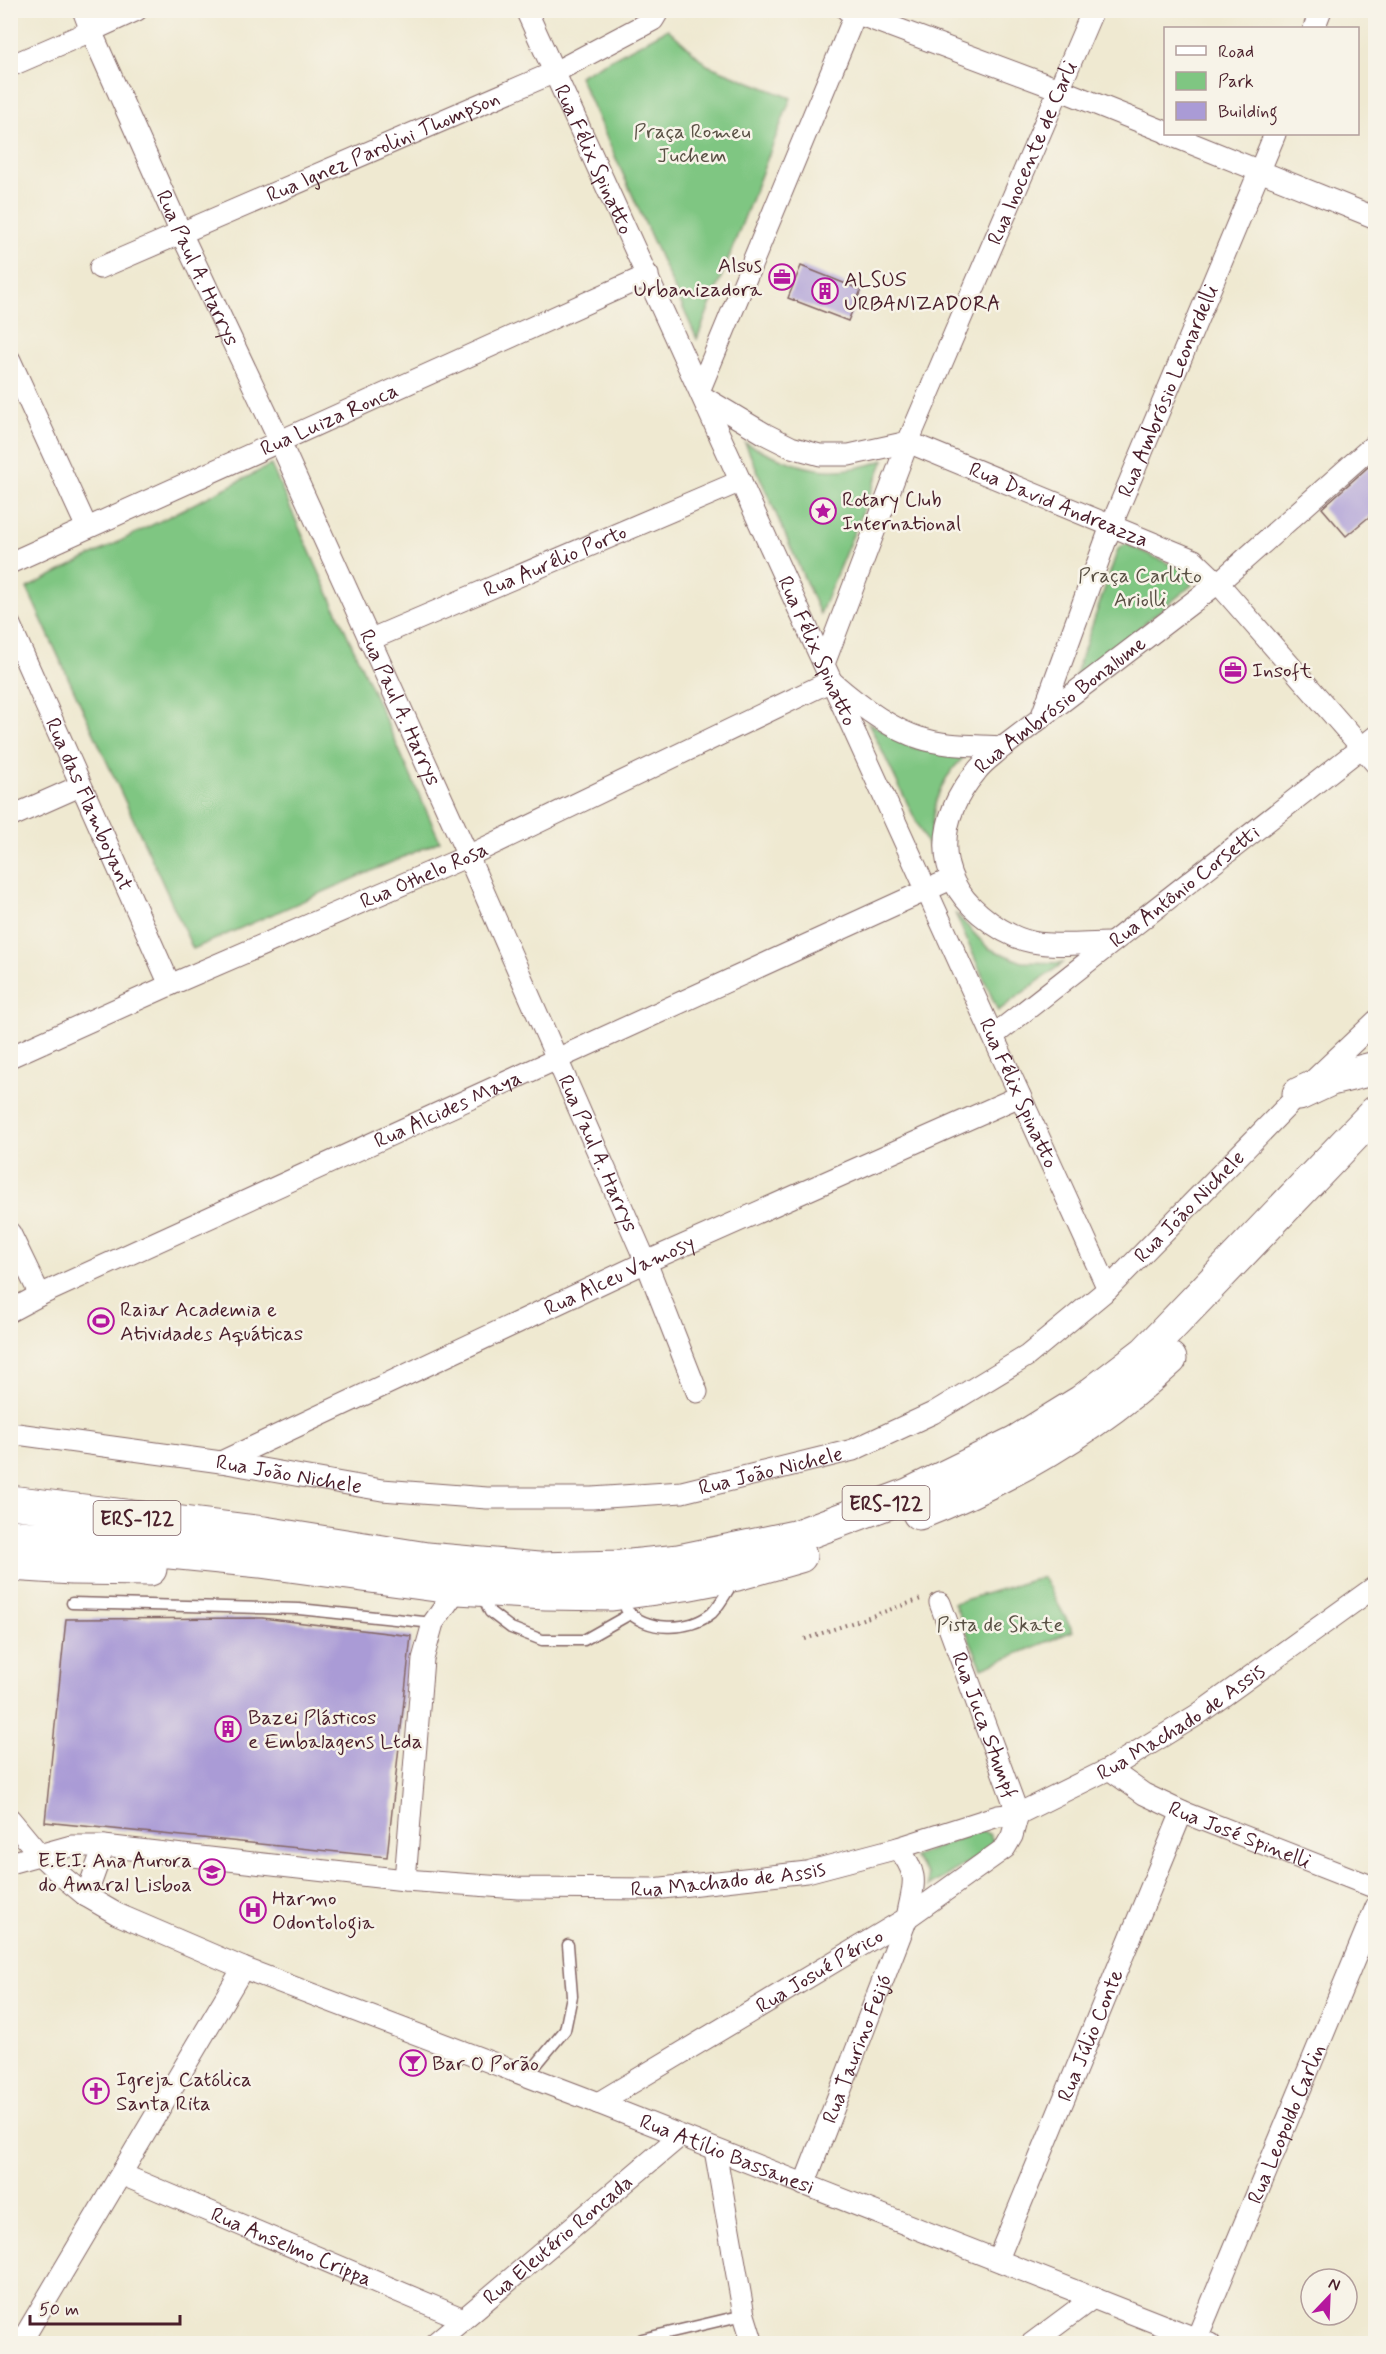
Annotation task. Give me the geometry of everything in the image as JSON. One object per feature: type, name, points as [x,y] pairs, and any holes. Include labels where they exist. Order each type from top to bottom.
[{"type":"highway","points":[[1299,1094],[1331,1079],[1376,1068]]},
{"type":"highway","name":"ERS-122","points":[[10,1536],[262,1547],[538,1569],[621,1567],[679,1561],[795,1537],[888,1503],[1016,1442],[1081,1402],[1146,1353],[1376,1112]]},
{"type":"highway","name":"ERS-122","points":[[10,1502],[262,1547],[468,1589],[621,1604],[737,1574],[862,1535],[981,1487],[1046,1452],[1129,1395],[1191,1338],[1376,1138]]},
{"type":"highway","points":[[10,1480],[83,1488],[182,1508],[262,1547]]},
{"type":"highway","points":[[10,1564],[72,1568],[153,1569],[262,1547]]},
{"type":"street","name":"Rua Paul A. Harrys","points":[[83,10],[181,233],[279,440],[468,856],[646,1262],[698,1392]]},
{"type":"street","points":[[10,66],[137,10]]},
{"type":"street","name":"Rua Félix Spinatto","points":[[526,10],[1108,1289]]},
{"type":"street","name":"Rua Inocente de Carli","points":[[827,672],[909,442],[1061,90],[1093,10]]},
{"type":"street","points":[[1314,27],[1321,10]]},
{"type":"street","name":"Rua Ignez Parolini Thompson","points":[[100,268],[555,72],[653,20],[659,12]]},
{"type":"street","points":[[909,442],[849,455],[820,455],[791,447],[765,434],[701,393],[854,12],[1061,90],[1164,132]]},
{"type":"street","points":[[1172,135],[1376,218]]},
{"type":"street","name":"Rua Ambrósio Leonardelli","points":[[1041,719],[1111,526],[1275,135]]},
{"type":"street","name":"Rua Luiza Ronca","points":[[10,563],[648,275]]},
{"type":"street","points":[[10,360],[87,528]]},
{"type":"street","name":"Rua David Andreazza","points":[[909,442],[1194,560],[1369,742],[1376,765]]},
{"type":"street","name":"Rua Ambrósio Bonalume","points":[[1110,943],[1030,942],[995,926],[968,903],[951,879],[945,857],[947,827],[959,796],[976,771],[1003,747],[1218,583],[1376,443]]},
{"type":"street","name":"Rua Aurélio Porto","points":[[369,640],[741,481]]},
{"type":"street","name":"Rua das Flamboyant","points":[[10,625],[170,985]]},
{"type":"street","points":[[827,672],[854,701],[918,738],[944,744],[1003,747]]},
{"type":"street","name":"Rua Othelo Rosa","points":[[10,1058],[170,985],[468,856],[827,672]]},
{"type":"street","name":"Rua Antônio Corsetti","points":[[993,1036],[1369,742]]},
{"type":"street","points":[[10,817],[80,786]]},
{"type":"street","name":"Rua Alcides Maya","points":[[10,1311],[40,1294],[951,879]]},
{"type":"street","name":"Rua João Nichele","points":[[10,1433],[221,1462],[382,1490],[487,1498],[592,1498],[682,1492],[853,1450],[933,1413],[1027,1356],[1108,1289],[1299,1094],[1376,1022]]},
{"type":"street","name":"Rua Alceu Vamosy","points":[[221,1462],[646,1262],[1020,1096]]},
{"type":"street","points":[[10,1233],[40,1294]]},
{"type":"street","name":"Rua Machado de Assis","points":[[10,1863],[71,1846],[104,1846],[405,1880],[518,1888],[653,1889],[807,1872],[898,1848],[998,1816],[1018,1814],[1109,1769],[1197,1715],[1376,1586]]},
{"type":"street","points":[[405,1880],[423,1659],[433,1623],[468,1589]]},
{"type":"street","name":"Rua Juca Stumpf","points":[[940,1603],[1018,1814]]},
{"type":"street","name":"Rua José Spinelli","points":[[1109,1769],[1136,1789],[1182,1812],[1376,1888]]},
{"type":"street","name":"Rua Júlio Conte","points":[[998,2259],[1182,1812]]},
{"type":"street","name":"Rua Josué Périco","points":[[598,2103],[908,1918],[1005,1848],[1012,1836],[1018,1814]]},
{"type":"street","points":[[10,1819],[39,1854]]},
{"type":"street","points":[[86,1896],[104,1846]]},
{"type":"street","name":"Rua Taurino Feijó","points":[[804,2185],[908,1918],[915,1875],[910,1863],[898,1848]]},
{"type":"street","name":"Rua Atílio Bassanesi","points":[[39,1854],[86,1896],[117,1914],[243,1968],[598,2103],[1203,2341]]},
{"type":"street","name":"Rua Leopoldo Carlin","points":[[1203,2341],[1376,1907]]},
{"type":"street","points":[[20,2343],[123,2175],[243,1968]]},
{"type":"street","name":"Rua Eleutério Roncada","points":[[434,2343],[680,2136]]},
{"type":"street","points":[[715,2150],[744,2315],[753,2343]]},
{"type":"street","name":"Rua Anselmo Crippa","points":[[123,2175],[461,2318]]},
{"type":"street","points":[[1031,2343],[1094,2297]]},
{"type":"lane","points":[[468,1589],[490,1612],[511,1628],[542,1640],[584,1640],[621,1604]]},
{"type":"lane","points":[[72,1603],[299,1609],[433,1623]]},
{"type":"lane","points":[[527,2076],[565,2030],[572,1996],[568,1945]]},
{"type":"lane","points":[[642,2339],[744,2315]]},
{"type":"path","points":[[805,1639],[920,1599],[933,1599],[940,1603]]},
{"type":"green space","name":"Praça Romeu Juchem","points":[[668,29],[707,65],[791,98],[697,339],[579,76]]},
{"type":"green space","points":[[745,443],[781,459],[829,470],[846,470],[884,460],[820,614]]},
{"type":"green space","points":[[271,465],[440,841],[193,949],[27,588]]},
{"type":"green space","name":"Praça Carlito Ariolli","points":[[1126,544],[1187,572],[1192,585],[1078,677],[1075,676],[1118,549]]},
{"type":"green space","points":[[868,722],[911,747],[963,758],[953,768],[936,800],[930,850]]},
{"type":"green space","points":[[955,913],[988,948],[1022,962],[1063,963],[998,1011]]},
{"type":"green space","name":"Pista de Skate","points":[[1043,1577],[1073,1631],[982,1668],[954,1603]]},
{"type":"green space","points":[[980,1830],[989,1834],[993,1840],[992,1848],[928,1887],[928,1875],[914,1857]]},
{"type":"building","name":"ALSUS URBANIZADORA","points":[[801,266],[861,290],[848,321],[788,298]]},
{"type":"building","points":[[1376,460],[1376,511],[1346,536],[1322,508]]},
{"type":"building","name":"Bazei Plásticos e Embalagens Ltda","points":[[262,1618],[411,1636],[387,1857],[45,1822],[66,1619]]},
{"type":"place","name":"Alsus Urbanizadora","points":[[782,277]]},
{"type":"place","name":"ALSUS URBANIZADORA","points":[[825,291]]},
{"type":"place","name":"Rotary Club International","points":[[823,511]]},
{"type":"place","name":"Insoft","points":[[1233,670]]},
{"type":"place","name":"Raiar Academia e Atividades Aquáticas","points":[[101,1321]]},
{"type":"place","name":"Bazei Plásticos e Embalagens Ltda","points":[[228,1729]]},
{"type":"place","name":"E.E.I. Ana Aurora do Amaral Lisboa","points":[[212,1872]]},
{"type":"place","name":"Harmo Odontologia","points":[[253,1910]]},
{"type":"place","name":"Bar O Porão","points":[[413,2063]]},
{"type":"place","name":"Igreja Católica Santa Rita","points":[[96,2091]]}]
